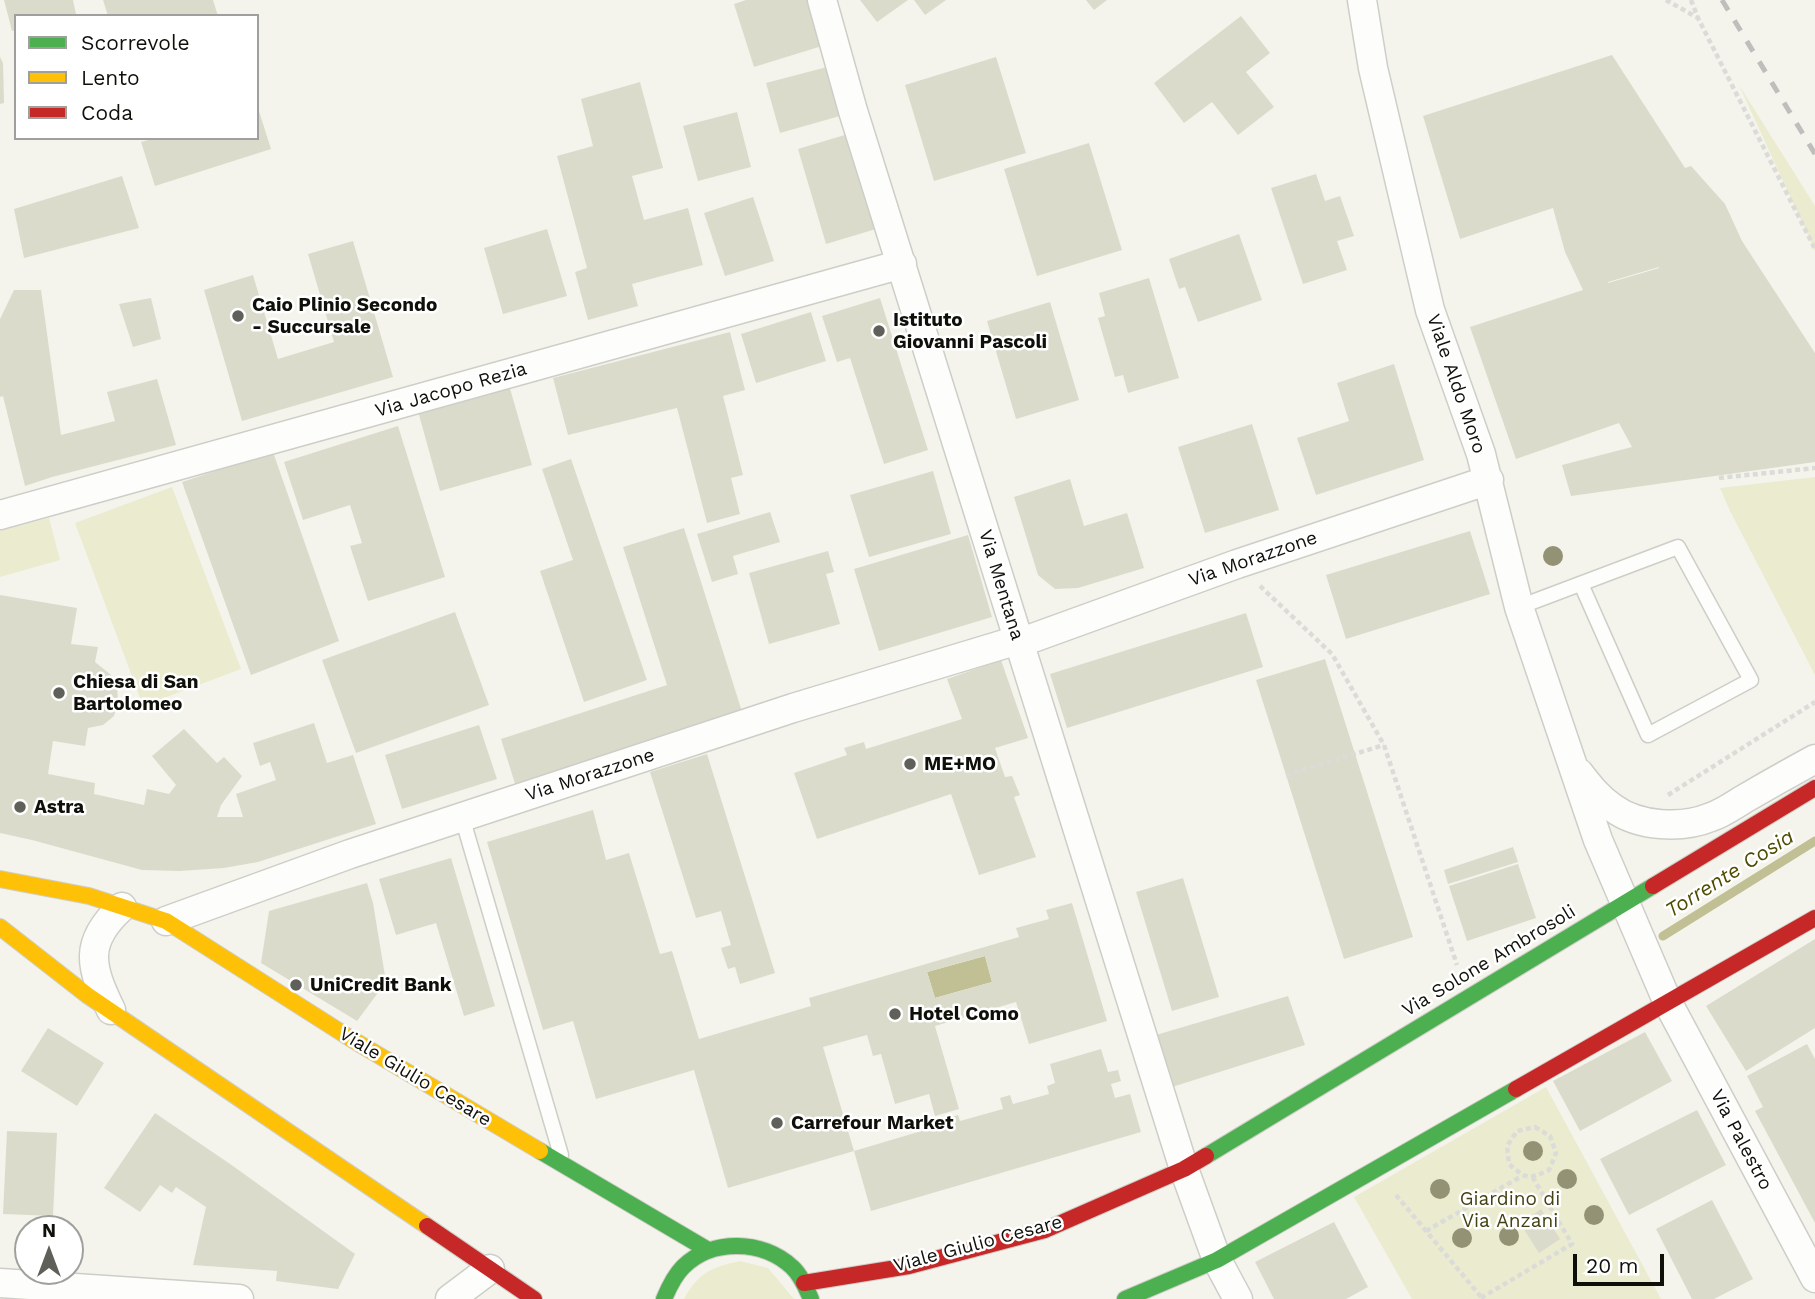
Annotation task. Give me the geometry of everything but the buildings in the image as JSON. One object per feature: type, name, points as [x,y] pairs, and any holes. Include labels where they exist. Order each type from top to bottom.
[{"type":"main road","name":"Via Solone Ambrosoli","points":[[1184,1169],[1468,998],[1629,916],[1815,788]]},
{"type":"main road","name":"Viale Giulio Cesare","points":[[0,879],[89,896],[166,921],[353,1040],[708,1251]]},
{"type":"main road","points":[[1125,1299],[1217,1260],[1375,1170],[1662,991],[1815,918]]},
{"type":"main road","points":[[0,927],[87,995],[534,1299]]},
{"type":"main road","name":"Viale Giulio Cesare","points":[[804,1283],[909,1266],[1045,1230],[1184,1169]]},
{"type":"main road","points":[[664,1299],[669,1284],[686,1264],[708,1251],[730,1245],[752,1246],[791,1266],[804,1283],[811,1299]]},
{"type":"street","name":"Via Mentana","points":[[822,0],[853,111],[1184,1169],[1217,1260],[1238,1299]]},
{"type":"street","name":"Viale Aldo Moro","points":[[1362,0],[1373,68],[1430,310],[1489,480],[1519,607],[1598,840],[1629,916]]},
{"type":"street","name":"Via Jacopo Rezia","points":[[0,515],[902,264]]},
{"type":"street","name":"Via Morazzone","points":[[166,921],[350,854],[793,708],[1019,642],[1237,564],[1489,480]]},
{"type":"street","name":"Viale Aldo Moro","points":[[1571,762],[1595,793],[1612,808],[1646,823],[1665,825],[1710,818],[1815,759]]},
{"type":"street","points":[[111,1010],[97,982],[94,954],[102,929],[108,919],[122,907]]},
{"type":"street","name":"Via Palestro","points":[[1629,916],[1662,991],[1815,1278]]},
{"type":"street","points":[[450,1299],[490,1269]]},
{"type":"street","points":[[0,1283],[239,1299]]},
{"type":"lane","points":[[1519,607],[1678,547],[1751,680],[1648,735],[1581,584]]},
{"type":"lane","points":[[462,817],[564,1165]]},
{"type":"path","points":[[1666,0],[1698,18]]},
{"type":"path","points":[[1691,0],[1815,248]]},
{"type":"path","points":[[1719,478],[1815,468]]},
{"type":"path","points":[[1237,564],[1332,654],[1384,745],[1468,998]]},
{"type":"path","points":[[1646,823],[1664,798],[1815,702]]},
{"type":"path","points":[[1286,775],[1384,745]]},
{"type":"path","points":[[1535,1128],[1550,1136],[1556,1153],[1549,1170],[1533,1178],[1522,1176],[1509,1164],[1507,1146],[1517,1132],[1535,1128]]},
{"type":"path","points":[[1375,1170],[1482,1298],[1572,1244],[1533,1178]]},
{"type":"path","points":[[1426,1231],[1522,1176]]},
{"type":"green space","points":[[1739,85],[1815,206],[1815,251]]},
{"type":"green space","points":[[1815,477],[1815,675],[1720,488]]},
{"type":"green space","points":[[172,487],[241,669],[143,706],[75,523]]},
{"type":"green space","points":[[49,518],[60,560],[0,577],[0,531]]},
{"type":"green space","name":"Giardino di Via Anzani","points":[[1546,1087],[1661,1299],[1412,1299],[1354,1197]]},
{"type":"green space","points":[[740,1261],[768,1268],[794,1299],[684,1299],[707,1272]]},
{"type":"shaded area","points":[[985,956],[992,982],[935,998],[927,972]]},
{"type":"waterway","name":"Torrente Cosia","points":[[1663,936],[1815,841]]},
{"type":"railway","points":[[1722,0],[1815,154]]},
{"type":"traffic: fast","points":[[1206,1156],[1653,886]]},
{"type":"traffic: fast","points":[[1125,1299],[1217,1260],[1516,1089]]},
{"type":"traffic: fast","points":[[540,1151],[708,1250]]},
{"type":"traffic: fast","points":[[664,1299],[677,1274],[695,1258],[708,1251],[737,1246],[752,1247],[780,1258],[798,1274],[811,1299]]},
{"type":"traffic: slow","points":[[0,879],[89,896],[166,921],[353,1040],[540,1151]]},
{"type":"traffic: slow","points":[[0,927],[87,995],[427,1226]]},
{"type":"traffic: jam","points":[[1653,886],[1815,788]]},
{"type":"traffic: jam","points":[[1516,1089],[1815,918]]},
{"type":"traffic: jam","points":[[804,1283],[909,1266],[1045,1230],[1184,1169],[1206,1156]]},
{"type":"traffic: jam","points":[[427,1226],[534,1299]]},
{"type":"place","name":"Caio Plinio Secondo - Succursale","points":[[238,316]]},
{"type":"place","name":"Istituto Giovanni Pascoli","points":[[879,331]]},
{"type":"place","name":"Chiesa di San Bartolomeo","points":[[59,693]]},
{"type":"place","name":"ME+MO","points":[[910,764]]},
{"type":"place","name":"Astra","points":[[20,807]]},
{"type":"place","name":"UniCredit Bank","points":[[296,985]]},
{"type":"place","name":"Hotel Como","points":[[895,1014]]},
{"type":"place","name":"Carrefour Market","points":[[777,1123]]}]
